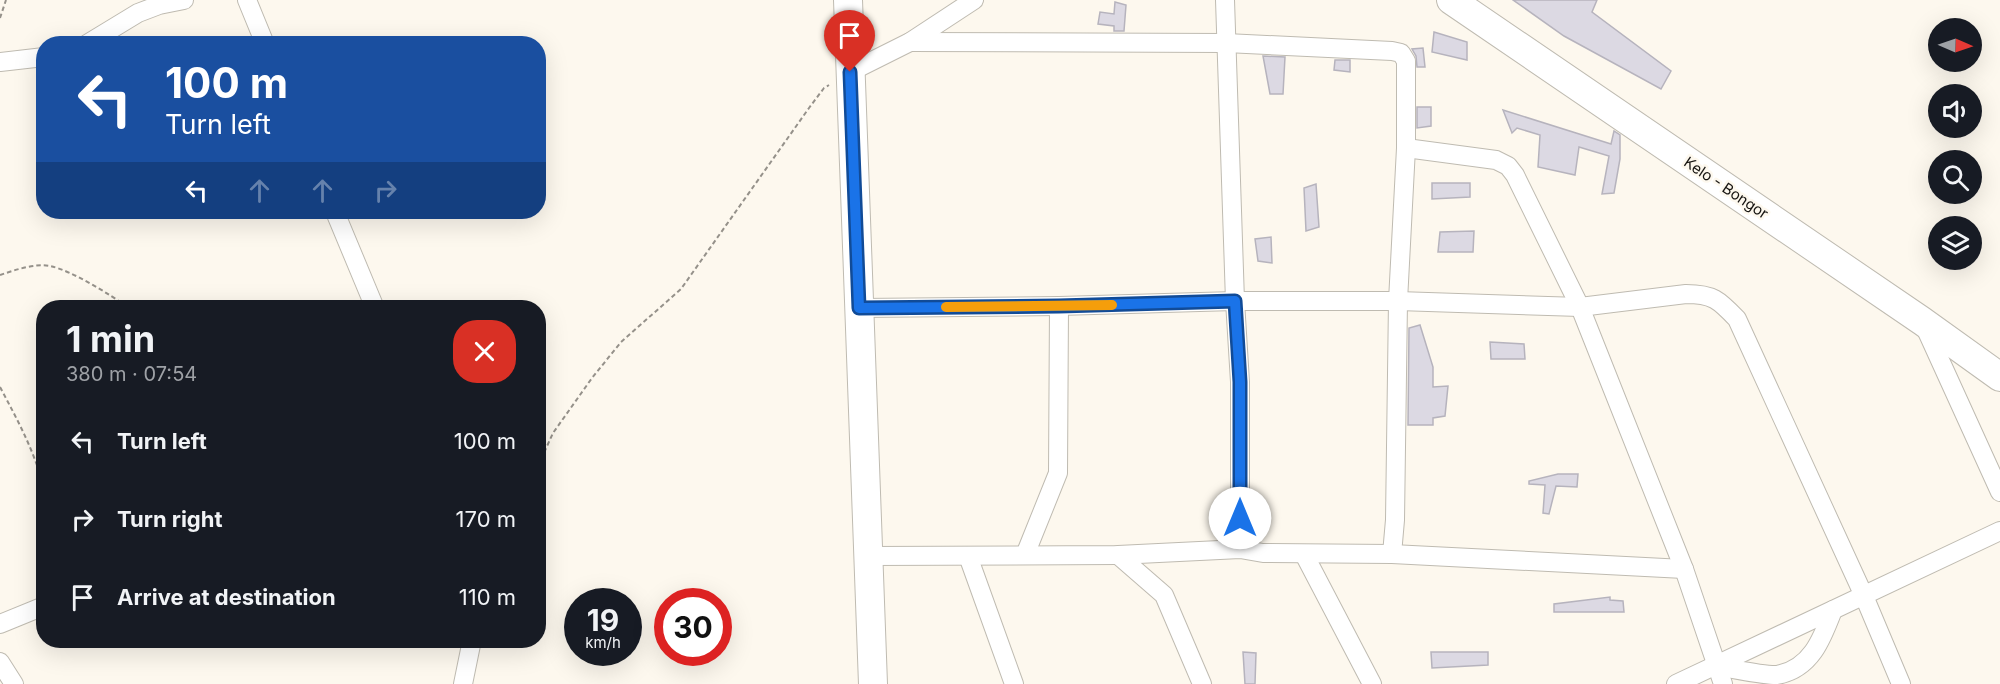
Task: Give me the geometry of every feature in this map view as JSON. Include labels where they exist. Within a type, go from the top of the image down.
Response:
[{"type":"highway","points":[[848,0],[873,684]]},
{"type":"highway","name":"Kelo - Bongor","points":[[1463,4],[2000,377]]},
{"type":"street","points":[[101,36],[138,14],[159,5],[184,0]]},
{"type":"street","points":[[247,0],[262,36]]},
{"type":"street","points":[[850,72],[910,42],[974,0]]},
{"type":"street","points":[[1225,0],[1235,301],[1240,382],[1240,549]]},
{"type":"street","points":[[910,42],[1226,43],[1401,53],[1406,61],[1406,148],[1398,301],[1395,520],[1392,554]]},
{"type":"street","points":[[0,62],[36,58]]},
{"type":"street","points":[[1406,148],[1496,160],[1508,166],[1515,175],[1580,307],[1684,569],[1723,684]]},
{"type":"street","points":[[338,219],[372,300]]},
{"type":"street","points":[[859,308],[1235,301],[1398,301],[1580,307],[1686,294],[1704,294],[1719,300],[1737,319],[1864,596],[1901,684]]},
{"type":"street","points":[[1025,555],[1058,473],[1059,306]]},
{"type":"street","points":[[1922,321],[2000,492]]},
{"type":"street","points":[[1676,684],[2000,531]]},
{"type":"street","points":[[869,556],[1118,555],[1240,549],[1263,553],[1392,554],[1684,569]]},
{"type":"street","points":[[1304,554],[1372,684]]},
{"type":"street","points":[[1118,555],[1164,595],[1202,684]]},
{"type":"street","points":[[968,556],[1014,684]]},
{"type":"street","points":[[0,624],[36,609]]},
{"type":"street","points":[[1715,666],[1775,675],[1798,667],[1821,642],[1833,610]]},
{"type":"street","points":[[463,684],[470,648]]},
{"type":"street","points":[[0,662],[14,684]]},
{"type":"path","points":[[0,18],[6,0]]},
{"type":"path","points":[[546,448],[553,433],[621,342],[681,289],[824,88],[850,72]]},
{"type":"path","points":[[0,275],[39,266],[51,267],[90,284],[116,300]]},
{"type":"path","points":[[0,387],[25,432],[36,459]]},
{"type":"building","points":[[1513,0],[1597,0],[1592,12],[1671,71],[1661,89],[1564,36]]},
{"type":"building","points":[[1115,2],[1126,5],[1124,31],[1114,31],[1114,26],[1098,24],[1100,12],[1114,14]]},
{"type":"building","points":[[1434,32],[1467,42],[1467,60],[1432,52]]},
{"type":"building","points":[[1423,48],[1425,67],[1417,67],[1416,56],[1412,49]]},
{"type":"building","points":[[1263,56],[1285,57],[1283,94],[1270,94]]},
{"type":"building","points":[[1335,60],[1350,60],[1350,72],[1334,70]]},
{"type":"building","points":[[1417,107],[1431,107],[1431,126],[1417,128]]},
{"type":"building","points":[[1503,110],[1611,144],[1614,131],[1620,135],[1620,159],[1614,193],[1602,194],[1609,156],[1579,147],[1575,175],[1538,167],[1540,135],[1517,128],[1512,133]]},
{"type":"building","points":[[1432,183],[1470,183],[1470,197],[1432,199]]},
{"type":"building","points":[[1316,184],[1319,227],[1306,231],[1304,188]]},
{"type":"building","points":[[1474,231],[1473,252],[1438,252],[1440,232]]},
{"type":"building","points":[[1271,237],[1272,263],[1258,261],[1255,239]]},
{"type":"building","points":[[1420,325],[1433,367],[1433,387],[1448,386],[1445,416],[1433,418],[1433,425],[1408,425],[1409,328]]},
{"type":"building","points":[[1490,342],[1524,344],[1525,359],[1491,359]]},
{"type":"building","points":[[1558,474],[1578,474],[1577,487],[1556,486],[1549,514],[1543,513],[1545,485],[1529,484],[1529,481]]},
{"type":"building","points":[[1610,597],[1610,600],[1623,601],[1624,612],[1554,612],[1554,604]]},
{"type":"building","points":[[1243,652],[1256,653],[1255,684],[1245,684]]},
{"type":"building","points":[[1431,652],[1488,652],[1488,665],[1432,668]]},
{"type":"slow traffic","points":[[946,307],[1112,305]]},
{"type":"route","points":[[850,72],[859,308],[1235,301],[1241,423],[1240,518]]}]
